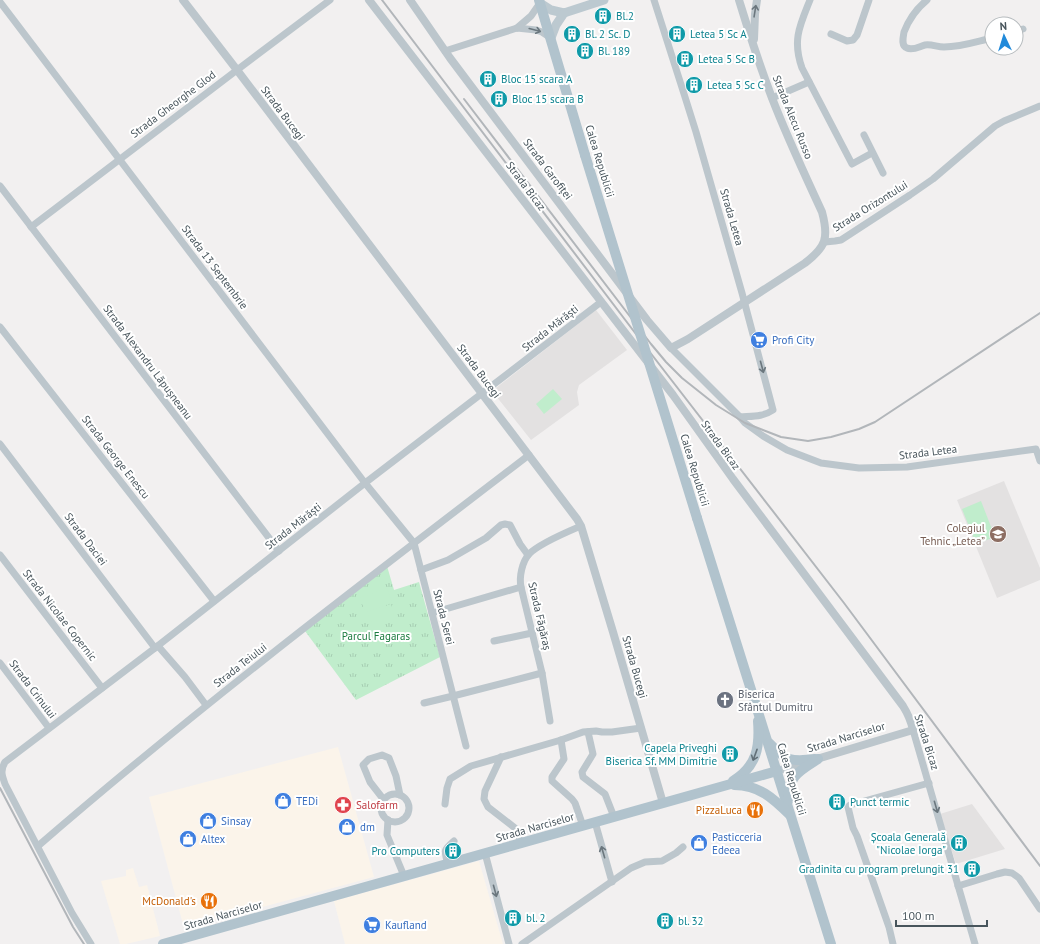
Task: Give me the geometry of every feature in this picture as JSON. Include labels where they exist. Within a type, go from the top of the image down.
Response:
[{"type":"main road","points":[[540,1],[551,10],[564,13],[604,0]]},
{"type":"main road","name":"Calea Republicii","points":[[540,1],[697,518],[831,944]]},
{"type":"main road","points":[[551,38],[556,25],[564,13]]},
{"type":"main road","points":[[728,785],[738,779],[747,770],[757,751],[758,724],[756,703]]},
{"type":"main road","points":[[768,742],[786,759],[818,759]]},
{"type":"main road","points":[[790,811],[788,794],[792,780],[796,774],[818,759]]},
{"type":"main road","name":"Strada Narciselor","points":[[163,944],[777,771]]},
{"type":"main road","points":[[728,785],[746,786],[767,794],[790,811]]},
{"type":"street","name":"Strada Bucegi","points":[[182,0],[237,70],[577,519],[581,526],[663,803]]},
{"type":"street","name":"Strada Gheorghe Glod","points":[[31,227],[330,0]]},
{"type":"street","name":"Strada Bicaz","points":[[369,0],[673,395],[733,479],[903,706],[909,716],[914,730],[974,944]]},
{"type":"street","name":"Strada Garofiței","points":[[410,0],[445,51],[647,320],[671,348]]},
{"type":"street","name":"Strada Letea","points":[[654,0],[689,108],[773,410],[767,414],[740,417]]},
{"type":"street","name":"Strada Alecu Russo","points":[[739,0],[772,98],[822,212],[825,224],[825,242]]},
{"type":"street","points":[[755,50],[754,14],[757,0]]},
{"type":"street","points":[[810,0],[797,40],[799,59],[809,82],[852,164],[872,153]]},
{"type":"street","points":[[831,34],[846,41],[853,40],[857,35],[869,0]]},
{"type":"street","points":[[927,0],[914,13],[908,22],[903,37],[904,45],[907,48],[912,49],[924,45],[941,47],[960,46],[984,40]]},
{"type":"street","points":[[445,51],[517,28],[531,16],[540,1]]},
{"type":"street","name":"Strada 13 Septembrie","points":[[0,2],[365,483],[414,543]]},
{"type":"street","points":[[517,28],[536,30],[551,38]]},
{"type":"street","points":[[772,98],[809,82]]},
{"type":"street","name":"Strada Orizontului","points":[[671,348],[688,339],[805,263],[819,251],[825,242],[835,242],[841,240],[933,180],[995,126],[1004,120],[1040,106]]},
{"type":"street","points":[[864,135],[883,173]]},
{"type":"street","name":"Strada Alexandru Lăpușneanu","points":[[0,186],[279,551]]},
{"type":"street","name":"Strada Mărăști","points":[[38,846],[5,784],[2,768],[5,762],[156,647],[365,483],[601,302]]},
{"type":"street","name":"Strada George Enescu","points":[[0,326],[214,601]]},
{"type":"street","name":"Strada Letea","points":[[671,348],[745,423],[762,436],[787,450],[821,463],[859,468],[907,467],[1038,448],[1040,461]]},
{"type":"street","name":"Strada Daciei","points":[[0,444],[156,647],[185,677],[206,705]]},
{"type":"street","name":"Strada Teiului","points":[[38,846],[206,705],[529,455]]},
{"type":"street","points":[[421,570],[448,560],[486,538],[501,525],[505,524],[510,526],[528,555],[536,548],[554,538],[581,526]]},
{"type":"street","name":"Strada Serei","points":[[414,543],[453,696]]},
{"type":"street","name":"Strada Făgăraș","points":[[528,555],[523,565],[521,587],[542,673],[550,721]]},
{"type":"street","name":"Strada Nicolae Copernic","points":[[0,556],[102,688]]},
{"type":"street","points":[[432,613],[521,587]]},
{"type":"street","points":[[494,641],[532,633]]},
{"type":"street","name":"Strada Crinului","points":[[0,663],[49,728]]},
{"type":"street","points":[[424,703],[542,673]]},
{"type":"street","points":[[453,696],[466,746]]},
{"type":"street","points":[[445,804],[450,779],[471,766],[561,740],[583,732],[612,732],[641,728]]},
{"type":"street","name":"Strada Narciselor","points":[[777,771],[914,730]]},
{"type":"street","points":[[588,732],[593,754],[582,772],[583,777],[605,794],[614,817]]},
{"type":"street","points":[[561,740],[564,759],[552,777],[552,781],[572,799],[583,826]]},
{"type":"street","points":[[384,800],[370,782],[363,766],[369,759],[382,754],[389,758],[396,776],[400,795]]},
{"type":"street","points":[[501,757],[484,799],[488,807],[515,828],[521,843]]},
{"type":"street","points":[[893,944],[889,927],[853,828],[848,807],[850,805],[929,783]]},
{"type":"street","points":[[391,795],[400,795],[407,801],[409,806],[408,814],[401,821],[392,822],[382,814],[382,804],[387,797],[391,795]]},
{"type":"street","points":[[388,820],[387,835],[404,876]]},
{"type":"street","points":[[595,822],[612,882]]},
{"type":"street","points":[[448,864],[445,852],[454,841]]},
{"type":"street","points":[[38,846],[72,913],[91,944]]},
{"type":"street","points":[[522,944],[631,868],[645,862],[662,861],[683,847]]},
{"type":"street","points":[[485,853],[509,944]]},
{"type":"street","points":[[958,886],[1005,872],[1019,878],[1040,909]]},
{"type":"shaded area","points":[[596,310],[627,350],[579,385],[577,392],[579,405],[531,440],[492,391]]},
{"type":"shaded area","name":"Colegiul Tehnic „Letea”","points":[[1004,481],[1040,568],[1040,580],[997,598],[957,500]]},
{"type":"shaded area","points":[[338,747],[374,877],[184,928],[149,797]]},
{"type":"shaded area","points":[[972,804],[1005,849],[956,864],[940,814]]},
{"type":"shaded area","points":[[479,861],[503,944],[345,944],[334,901]]},
{"type":"shaded area","points":[[133,868],[139,887],[147,885],[160,936],[120,944],[101,881],[126,876],[126,870]]},
{"type":"green space","points":[[553,389],[562,399],[544,414],[536,404]]},
{"type":"green space","points":[[981,501],[995,537],[976,544],[962,509]]},
{"type":"green space","name":"Parcul Fagaras","points":[[387,566],[394,590],[419,582],[440,657],[356,700],[305,631]]},
{"type":"green space","points":[[387,588],[392,603],[365,612],[360,598]]},
{"type":"green space","points":[[391,604],[394,614],[371,622],[367,612]]},
{"type":"railway","points":[[382,0],[642,342],[844,603],[1040,866]]},
{"type":"railway","points":[[464,99],[666,362],[682,378],[716,405],[745,423],[781,437],[808,441],[831,437],[859,429],[875,422],[1040,313]]},
{"type":"railway","points":[[0,788],[73,927],[84,944]]},
{"type":"place","name":"Bl.2","points":[[603,16]]},
{"type":"place","name":"Bl. 2 Sc. D","points":[[572,34]]},
{"type":"place","name":"Letea 5 Sc A","points":[[677,34]]},
{"type":"place","name":"Bl. 189","points":[[585,51]]},
{"type":"place","name":"Letea 5 Sc B","points":[[685,59]]},
{"type":"place","name":"Bloc 15 scara A","points":[[488,79]]},
{"type":"place","name":"Letea 5 Sc C","points":[[694,85]]},
{"type":"place","name":"Bloc 15 scara B","points":[[499,99]]},
{"type":"place","name":"Profi City","points":[[759,340]]},
{"type":"place","name":"Colegiul Tehnic „Letea”","points":[[998,534]]},
{"type":"place","name":"Biserica Sfântul Dumitru","points":[[725,700]]},
{"type":"place","name":"Capela Priveghi Biserica Sf. MM Dimitrie","points":[[730,754]]},
{"type":"place","name":"TEDi","points":[[283,801]]},
{"type":"place","name":"Punct termic","points":[[837,802]]},
{"type":"place","name":"Salofarm","points":[[343,805]]},
{"type":"place","name":"PizzaLuca","points":[[755,810]]},
{"type":"place","name":"Sinsay","points":[[208,821]]},
{"type":"place","name":"dm","points":[[347,827]]},
{"type":"place","name":"Altex","points":[[188,839]]},
{"type":"place","name":"Pasticceria Edeea","points":[[699,843]]},
{"type":"place","name":"Școala Generală \"Nicolae Iorga\"","points":[[959,843]]},
{"type":"place","name":"Pro Computers","points":[[453,851]]},
{"type":"place","name":"Gradinita cu program prelungit 31","points":[[972,869]]},
{"type":"place","name":"McDonald's","points":[[209,901]]},
{"type":"place","name":"bl. 2","points":[[513,918]]},
{"type":"place","name":"bl. 32","points":[[665,921]]},
{"type":"place","name":"Kaufland","points":[[372,925]]}]
